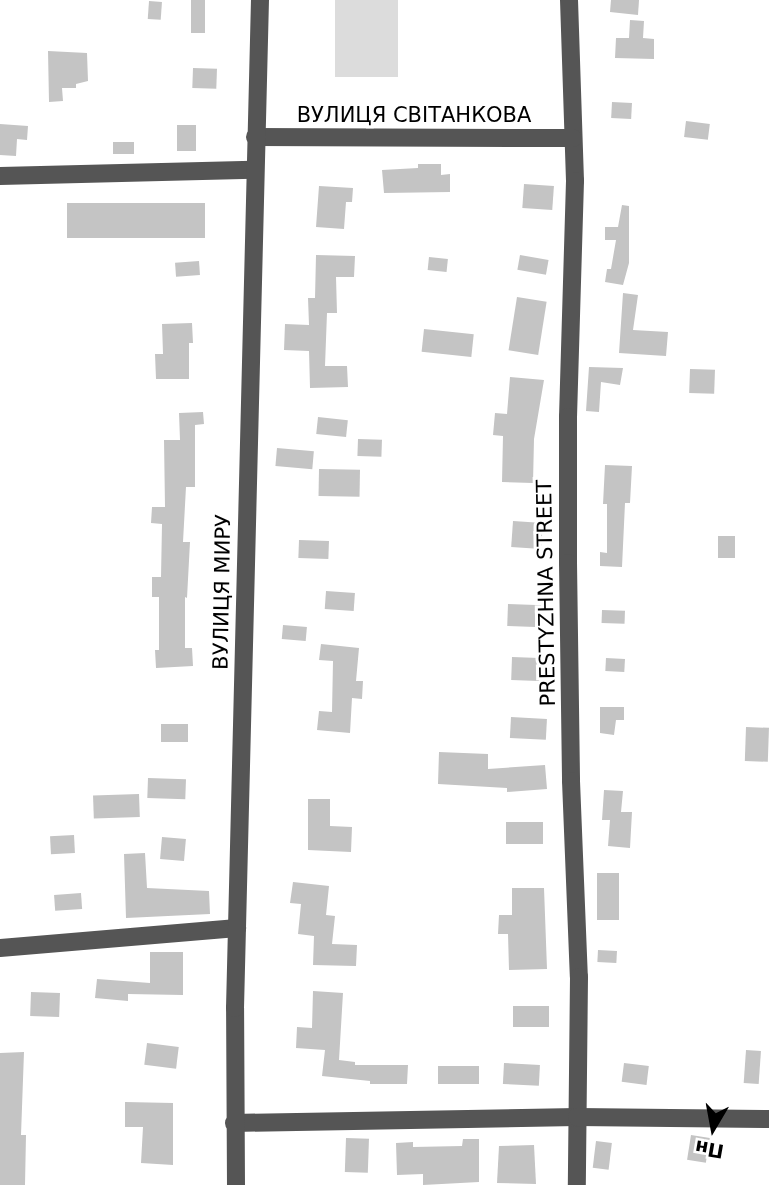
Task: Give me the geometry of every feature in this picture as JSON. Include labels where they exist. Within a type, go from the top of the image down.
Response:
[{"type":"street","name":"ВУЛИЦЯ МИРУ","points":[[236,1185],[234,1122],[237,928],[253,170],[260,0]]},
{"type":"street","name":"PRESTYZHNA STREET","points":[[569,0],[573,138],[568,564],[571,781],[579,977],[577,1185]]},
{"type":"street","name":"ВУЛИЦЯ СВІТАНКОВА","points":[[255,137],[573,138]]},
{"type":"street","points":[[0,176],[253,170]]},
{"type":"street","points":[[0,948],[237,928]]},
{"type":"street","points":[[234,1122],[577,1117],[769,1119]]},
{"type":"shaded area","points":[[335,0],[398,0],[398,77],[335,77]]},
{"type":"building","points":[[191,0],[205,0],[205,33],[191,33]]},
{"type":"building","points":[[611,0],[639,0],[638,15],[610,12]]},
{"type":"building","points":[[149,1],[162,2],[161,20],[148,19]]},
{"type":"building","points":[[630,20],[644,21],[643,38],[654,39],[654,59],[615,58],[616,38],[629,38]]},
{"type":"building","points":[[48,51],[87,53],[88,81],[76,84],[76,88],[62,88],[63,101],[49,102]]},
{"type":"building","points":[[193,68],[217,69],[216,89],[192,88]]},
{"type":"building","points":[[612,102],[632,103],[631,119],[611,118]]},
{"type":"building","points":[[686,121],[710,124],[708,140],[684,137]]},
{"type":"building","points":[[0,124],[28,126],[27,140],[17,139],[16,156],[0,155]]},
{"type":"building","points":[[177,125],[196,125],[196,151],[177,151]]},
{"type":"building","points":[[113,142],[134,142],[134,154],[113,154]]},
{"type":"building","points":[[418,164],[441,164],[441,175],[450,174],[450,192],[384,193],[382,170],[418,168]]},
{"type":"building","points":[[524,184],[554,186],[552,210],[522,208]]},
{"type":"building","points":[[319,186],[353,188],[352,202],[346,202],[344,229],[316,227]]},
{"type":"building","points":[[67,203],[205,203],[205,238],[67,238]]},
{"type":"building","points":[[622,205],[629,206],[629,263],[623,285],[605,282],[607,269],[611,269],[616,240],[605,240],[605,227],[618,227]]},
{"type":"building","points":[[316,255],[355,256],[354,277],[336,277],[337,313],[327,313],[325,366],[347,366],[348,387],[310,388],[309,351],[284,350],[285,324],[309,325],[308,298],[315,298]]},
{"type":"building","points":[[520,255],[549,260],[546,275],[517,270]]},
{"type":"building","points":[[429,257],[448,259],[447,272],[428,270]]},
{"type":"building","points":[[199,261],[200,275],[176,277],[175,263]]},
{"type":"building","points":[[623,293],[638,295],[633,330],[668,332],[666,356],[619,353]]},
{"type":"building","points":[[517,297],[547,302],[538,355],[509,350]]},
{"type":"building","points":[[192,323],[189,379],[156,379],[155,354],[163,354],[162,324]]},
{"type":"building","points":[[424,329],[474,334],[471,357],[422,352]]},
{"type":"building","points":[[589,367],[623,368],[620,385],[601,382],[599,412],[586,411]]},
{"type":"building","points":[[690,369],[715,370],[714,394],[689,393]]},
{"type":"building","points":[[510,377],[544,380],[534,439],[533,483],[502,482],[503,436],[493,435],[495,413],[507,414]]},
{"type":"building","points":[[203,412],[204,424],[195,425],[195,487],[186,487],[183,542],[190,542],[187,598],[185,597],[185,648],[192,648],[193,666],[156,668],[155,650],[159,650],[159,597],[152,597],[152,577],[161,577],[162,524],[151,523],[152,507],[165,507],[164,440],[180,440],[179,413]]},
{"type":"building","points":[[318,417],[348,420],[346,437],[316,434]]},
{"type":"building","points":[[358,439],[382,440],[381,457],[357,456]]},
{"type":"building","points":[[277,448],[314,451],[312,469],[275,466]]},
{"type":"building","points":[[605,465],[632,466],[630,503],[625,503],[622,567],[600,566],[600,552],[607,553],[607,504],[603,504]]},
{"type":"building","points":[[319,469],[360,470],[360,497],[319,496]]},
{"type":"building","points":[[513,521],[543,523],[541,549],[511,547]]},
{"type":"building","points":[[718,536],[735,536],[735,558],[718,558]]},
{"type":"building","points":[[299,540],[329,541],[328,559],[298,558]]},
{"type":"building","points":[[326,591],[355,593],[354,611],[325,609]]},
{"type":"building","points":[[508,604],[543,605],[542,627],[507,626]]},
{"type":"building","points":[[602,610],[625,611],[625,624],[602,623]]},
{"type":"building","points":[[283,625],[307,627],[306,641],[282,639]]},
{"type":"building","points":[[321,644],[359,648],[356,681],[363,681],[362,699],[352,698],[350,733],[317,730],[319,711],[332,712],[333,661],[319,660]]},
{"type":"building","points":[[512,657],[546,658],[545,681],[511,680]]},
{"type":"building","points":[[606,658],[625,659],[624,672],[605,671]]},
{"type":"building","points":[[600,707],[624,707],[624,720],[616,720],[614,735],[600,733]]},
{"type":"building","points":[[511,717],[547,719],[546,740],[510,738]]},
{"type":"building","points":[[161,724],[188,724],[188,742],[161,742]]},
{"type":"building","points":[[746,727],[769,728],[768,762],[745,761]]},
{"type":"building","points":[[439,752],[488,754],[488,769],[545,765],[547,789],[507,792],[507,788],[438,784]]},
{"type":"building","points":[[148,778],[186,779],[185,799],[147,798]]},
{"type":"building","points":[[604,790],[623,791],[621,812],[632,812],[630,848],[608,846],[610,820],[602,820]]},
{"type":"building","points":[[139,794],[140,817],[94,819],[93,796]]},
{"type":"building","points":[[308,799],[330,799],[330,826],[352,827],[351,852],[308,850]]},
{"type":"building","points":[[506,822],[543,822],[543,844],[506,844]]},
{"type":"building","points":[[74,835],[75,853],[51,854],[50,836]]},
{"type":"building","points":[[162,837],[186,839],[184,861],[160,859]]},
{"type":"building","points":[[145,853],[147,888],[209,891],[210,914],[126,918],[124,854]]},
{"type":"building","points":[[597,873],[619,873],[619,920],[597,920]]},
{"type":"building","points":[[293,882],[329,886],[326,915],[335,916],[332,944],[357,945],[356,966],[313,965],[314,936],[298,934],[301,904],[290,903]]},
{"type":"building","points":[[512,888],[544,888],[547,969],[509,970],[508,934],[498,934],[499,915],[512,915]]},
{"type":"building","points":[[81,893],[82,909],[55,911],[54,895]]},
{"type":"building","points":[[598,950],[617,951],[616,963],[597,962]]},
{"type":"building","points":[[150,952],[183,952],[183,995],[128,994],[128,1001],[95,998],[97,979],[150,983]]},
{"type":"building","points":[[313,991],[343,993],[339,1060],[355,1062],[355,1065],[408,1065],[407,1084],[370,1084],[370,1081],[322,1076],[325,1050],[296,1048],[297,1027],[312,1028]]},
{"type":"building","points":[[31,992],[60,993],[59,1017],[30,1016]]},
{"type":"building","points":[[513,1006],[549,1006],[549,1027],[513,1027]]},
{"type":"building","points":[[147,1043],[179,1047],[176,1069],[144,1065]]},
{"type":"building","points":[[746,1050],[761,1051],[759,1084],[744,1083]]},
{"type":"building","points":[[24,1052],[21,1135],[26,1135],[25,1185],[0,1185],[0,1053]]},
{"type":"building","points":[[504,1063],[540,1065],[539,1086],[503,1084]]},
{"type":"building","points":[[624,1063],[649,1066],[646,1085],[622,1082]]},
{"type":"building","points":[[438,1066],[479,1066],[479,1084],[438,1084]]},
{"type":"building","points":[[125,1102],[173,1103],[173,1165],[141,1163],[143,1127],[125,1127]]},
{"type":"building","points":[[691,1135],[710,1138],[706,1163],[687,1160]]},
{"type":"building","points":[[346,1138],[369,1139],[368,1173],[345,1172]]},
{"type":"building","points":[[463,1139],[479,1139],[479,1182],[423,1185],[423,1174],[397,1175],[396,1143],[413,1142],[413,1147],[462,1146]]},
{"type":"building","points":[[596,1141],[612,1143],[609,1170],[593,1168]]},
{"type":"building","points":[[534,1145],[536,1184],[497,1183],[499,1146]]}]
